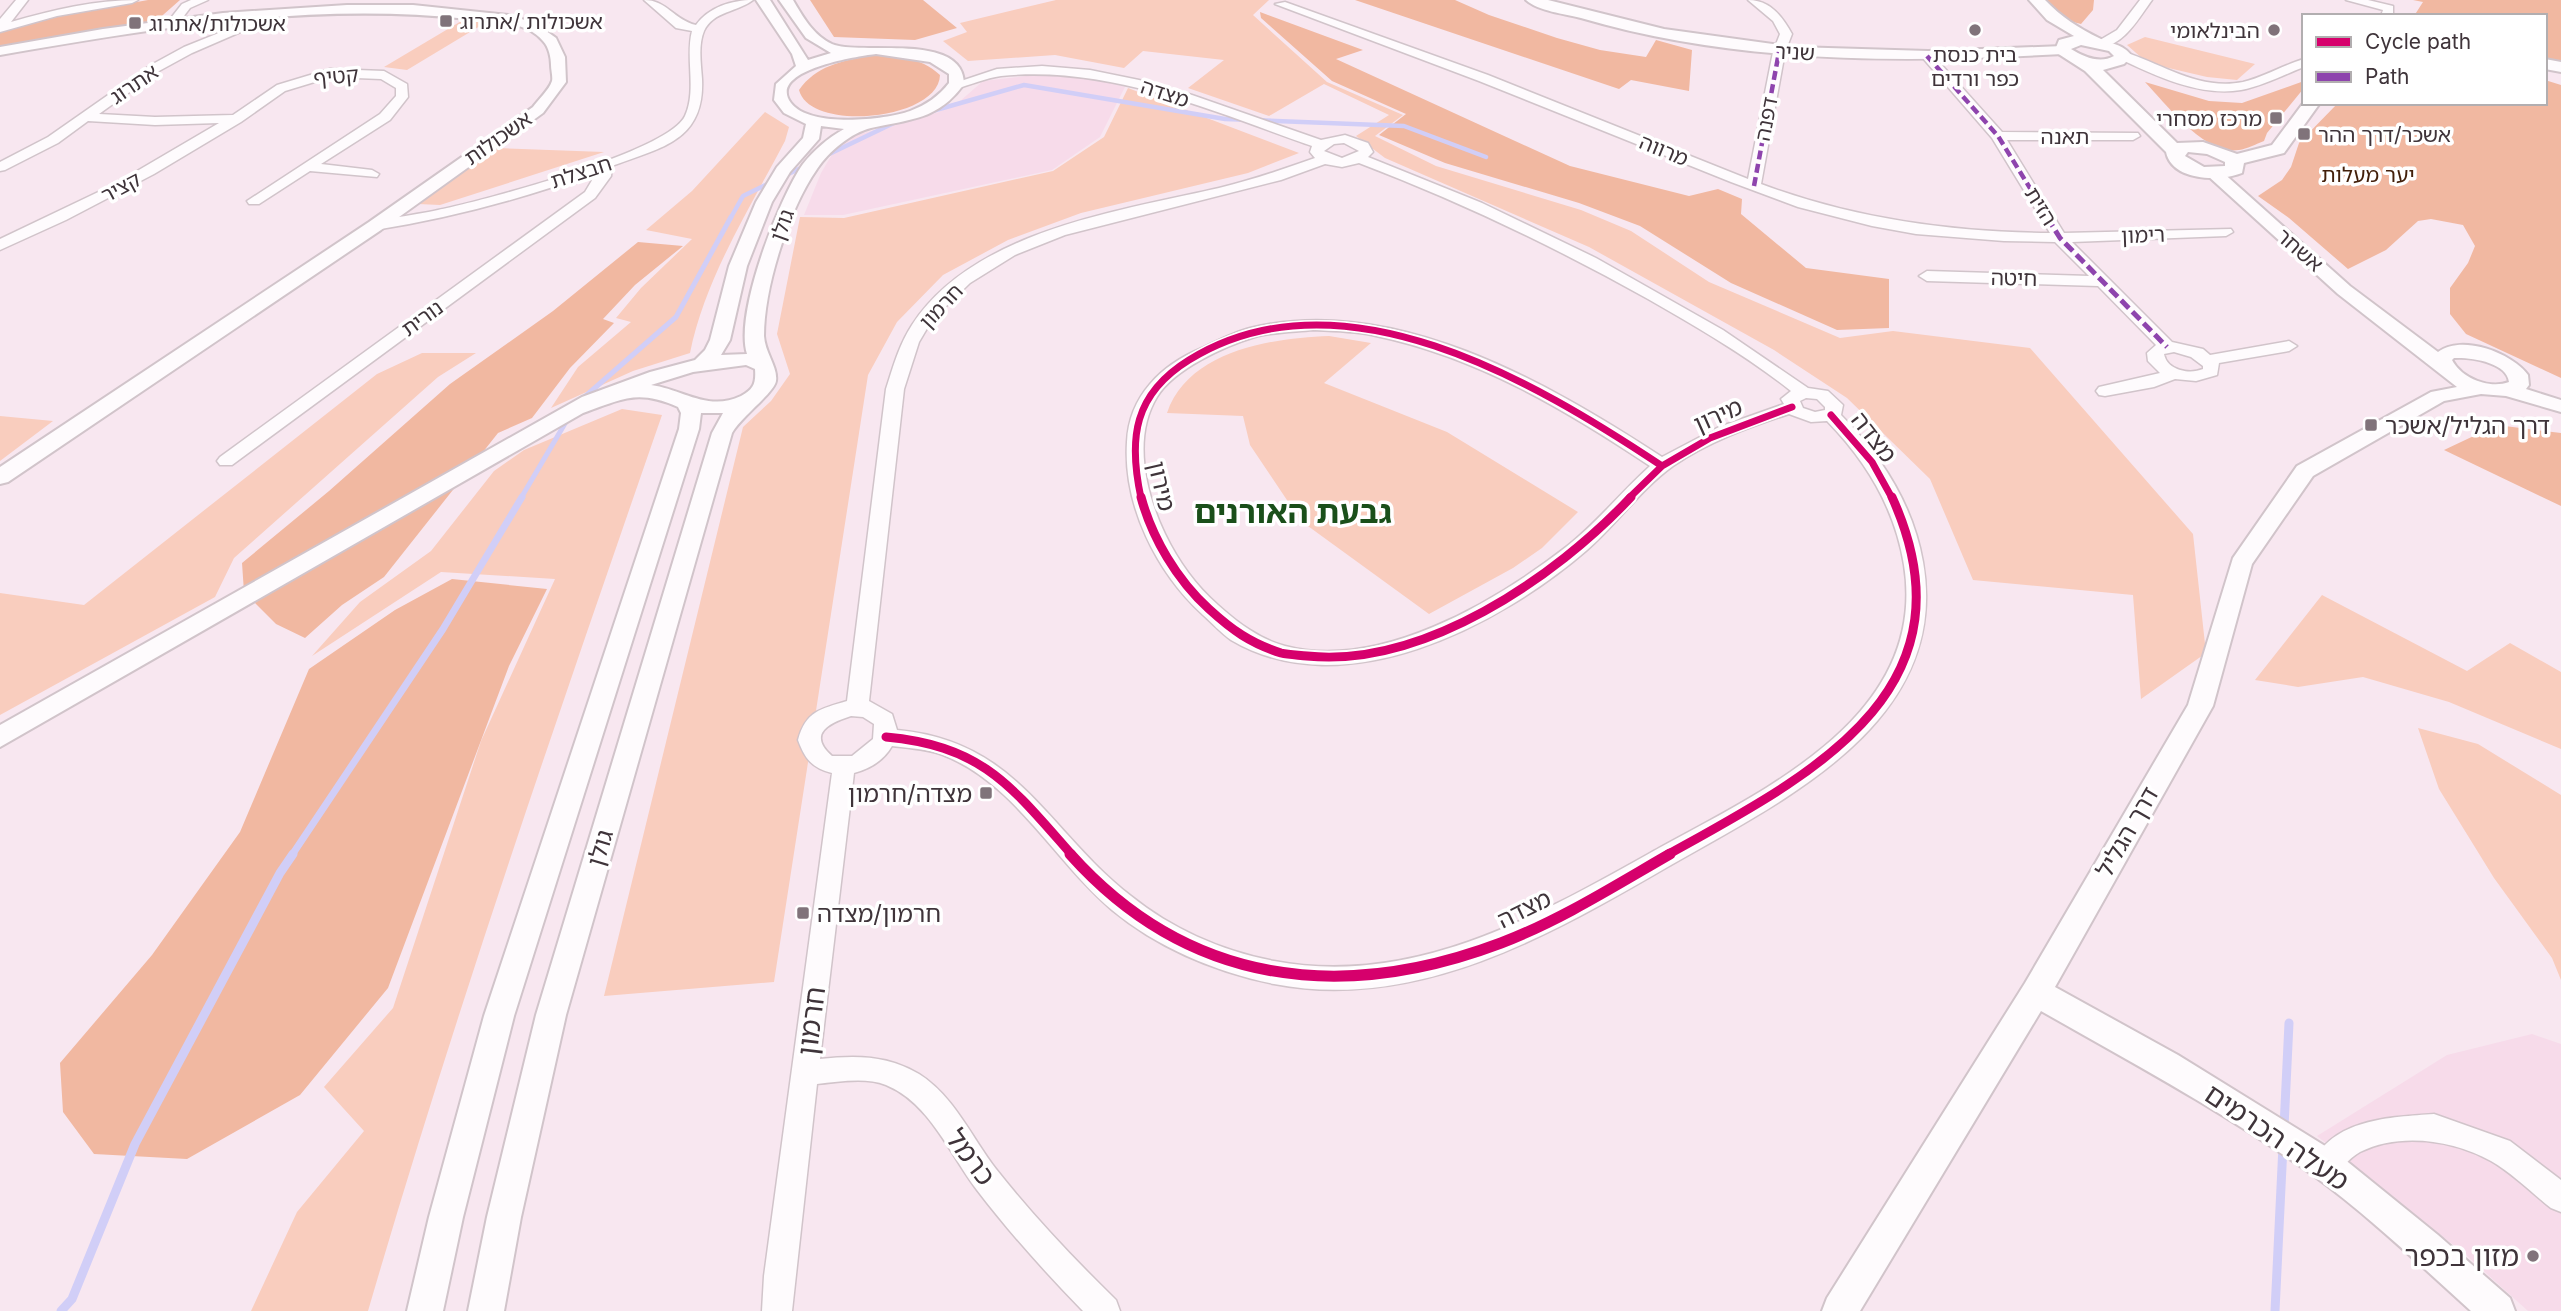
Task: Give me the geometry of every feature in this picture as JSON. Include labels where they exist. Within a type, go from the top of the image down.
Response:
[{"type":"main road","points":[[2022,0],[2064,47],[2091,67],[2175,151],[2175,158],[2186,166],[2214,173],[2231,172],[2235,169],[2234,160]]},
{"type":"main road","points":[[2037,0],[2053,17],[2098,42],[2114,47],[2117,60]]},
{"type":"main road","points":[[2064,47],[2075,40],[2098,42]]},
{"type":"main road","points":[[2081,60],[2117,60]]},
{"type":"main road","points":[[2117,60],[2109,69],[2138,98],[2197,147]]},
{"type":"main road","points":[[2175,151],[2183,147],[2197,147],[2222,153],[2234,160],[2278,149],[2311,105]]},
{"type":"street","points":[[0,27],[22,0]]},
{"type":"street","points":[[0,27],[96,0]]},
{"type":"street","points":[[56,13],[131,0]]},
{"type":"street","points":[[173,23],[186,6],[202,0]]},
{"type":"street","points":[[650,0],[680,25],[699,29],[710,18],[747,0]]},
{"type":"street","points":[[763,0],[799,54],[804,68]]},
{"type":"street","points":[[786,0],[819,44],[829,49],[850,52],[913,51],[933,57],[950,66],[956,75],[955,85],[946,98],[928,109],[904,118],[876,123],[834,124],[810,120],[786,107],[780,95],[789,78],[804,68],[850,52]]},
{"type":"street","name":"שניר","points":[[1533,0],[1583,16],[1675,38],[1779,52],[1927,56],[2064,47]]},
{"type":"street","name":"דפנה","points":[[1754,0],[1778,19],[1786,34],[1779,52],[1754,186]]},
{"type":"street","points":[[2098,42],[2121,33],[2146,0]]},
{"type":"street","points":[[2352,0],[2389,8],[2388,14]]},
{"type":"street","name":"מרווה","points":[[1281,4],[1517,91],[1754,186],[1815,207],[1872,222],[1962,234],[2014,239],[2060,238]]},
{"type":"street","name":"אשכולות","points":[[0,51],[173,23],[276,13],[413,9],[508,19],[530,26],[549,38],[558,57],[559,82],[538,110],[374,226],[0,477]]},
{"type":"street","points":[[710,18],[742,9],[771,14]]},
{"type":"street","name":"אתרוג","points":[[0,167],[53,140],[155,68],[188,50],[276,13]]},
{"type":"street","name":"חבצלת","points":[[374,226],[423,219],[464,208],[605,165],[654,146],[683,128],[698,94],[695,46],[699,29]]},
{"type":"street","name":"הזית","points":[[1927,56],[1998,136],[2060,238],[2167,347]]},
{"type":"street","points":[[2117,60],[2198,84],[2239,87],[2302,64]]},
{"type":"street","name":"מצדה","points":[[950,66],[1005,73]]},
{"type":"street","name":"מצדה","points":[[955,85],[975,78],[1005,73],[1054,71],[1121,79],[1322,152]]},
{"type":"street","name":"קטיף","points":[[236,119],[281,88],[330,74],[384,75],[403,87],[402,97],[385,117],[254,201]]},
{"type":"street","points":[[85,117],[155,121],[236,119]]},
{"type":"street","name":"קציר","points":[[0,245],[59,219],[167,162],[236,119]]},
{"type":"street","name":"גולן","points":[[425,1311],[470,1123],[503,1004],[689,429],[691,413],[678,393],[678,385],[719,343],[735,277],[760,210],[783,170],[813,135],[814,124],[810,120]]},
{"type":"street","name":"גולן","points":[[486,1311],[528,1110],[575,932],[722,433],[732,417],[763,387],[766,380],[766,372],[754,350],[759,304],[775,242],[795,192],[809,169],[834,140],[855,129],[876,123]]},
{"type":"street","name":"תאנה","points":[[1998,136],[2133,136]]},
{"type":"street","points":[[1360,159],[1366,152],[1358,143],[1338,139],[1322,152],[1343,162],[1360,159],[1478,206],[1598,265],[1738,345],[1803,392]]},
{"type":"street","name":"חרמון","points":[[857,708],[893,401],[901,365],[925,318],[945,296],[971,275],[1006,255],[1049,236],[1103,219],[1260,183],[1322,152]]},
{"type":"street","name":"נורית","points":[[226,461],[590,195],[604,176],[605,165]]},
{"type":"street","points":[[307,167],[372,174]]},
{"type":"street","name":"אשחר","points":[[2214,173],[2344,290],[2390,322],[2446,369],[2483,388]]},
{"type":"street","name":"רימון","points":[[2060,238],[2226,232]]},
{"type":"street","name":"חיטה","points":[[1927,276],[2101,281]]},
{"type":"street","name":"אשחר","points":[[2390,322],[2496,359],[2561,391]]},
{"type":"street","name":"מירון","points":[[1662,466],[1583,416],[1485,367],[1405,339],[1358,327],[1327,324],[1296,324],[1240,336],[1205,351],[1172,370],[1146,398],[1138,421],[1135,450],[1138,486],[1149,521],[1168,557],[1207,609],[1240,635],[1261,645],[1310,657],[1337,659],[1386,651],[1428,637],[1518,591],[1570,554],[1662,466],[1714,437],[1792,407]]},
{"type":"street","points":[[2208,360],[2289,346]]},
{"type":"street","points":[[2167,347],[2189,350],[2208,360],[2212,368],[2204,376],[2175,373],[2158,363],[2155,358],[2159,349],[2167,347]]},
{"type":"street","points":[[2438,396],[2446,369],[2442,359],[2449,353],[2475,353]]},
{"type":"street","points":[[0,737],[578,408],[624,386],[699,366],[736,358],[761,365]]},
{"type":"street","points":[[2507,390],[2519,385],[2518,375],[2513,369]]},
{"type":"street","points":[[2105,391],[2154,382],[2175,373]]},
{"type":"street","points":[[2483,388],[2507,390],[2561,406]]},
{"type":"street","name":"דרך הגליל","points":[[1840,1311],[2036,992],[2200,706],[2241,563],[2305,471],[2438,396],[2483,388]]},
{"type":"street","points":[[578,408],[610,396],[641,391],[661,392],[715,408],[750,398]]},
{"type":"street","points":[[1803,392],[1793,396],[1790,403],[1792,407],[1807,416],[1821,418],[1831,415]]},
{"type":"street","name":"מצדה","points":[[886,737],[928,741],[960,752],[984,765],[1011,788],[1091,876],[1126,908],[1165,934],[1207,956],[1252,970],[1312,978],[1349,979],[1400,973],[1452,961],[1504,942],[1758,803],[1822,759],[1860,726],[1889,691],[1909,655],[1918,617],[1917,576],[1907,539],[1885,483],[1857,441],[1831,415],[1835,408],[1832,401],[1822,395],[1803,392]]},
{"type":"street","points":[[857,708],[868,709],[881,716],[887,728],[886,737],[873,754],[863,761],[844,765],[832,765],[817,760],[811,753],[809,739],[812,730],[823,719],[839,710],[857,708]]},
{"type":"street","name":"חרמון","points":[[777,1311],[779,1276],[844,765]]},
{"type":"street","name":"מעלה הכרמים","points":[[2036,992],[2167,1065],[2326,1165],[2426,1247],[2497,1311]]},
{"type":"street","name":"כרמל","points":[[805,1073],[870,1069],[894,1075],[915,1087],[933,1106],[1012,1210],[1105,1311]]},
{"type":"street","points":[[2326,1165],[2347,1144],[2381,1130],[2434,1128],[2500,1151],[2561,1198]]},
{"type":"street","name":"חרמון","points":[[768,1311],[779,1276]]},
{"type":"shaded area","points":[[1056,0],[1269,0],[1253,15],[1327,82],[1403,115],[1375,136],[1436,166],[1581,210],[1631,231],[1709,282],[1840,338],[1893,331],[2030,348],[2193,534],[2206,653],[2141,699],[2133,595],[1973,580],[1930,479],[1847,398],[1774,350],[1589,247],[1385,158],[1356,136],[1389,115],[1324,84],[1269,116],[1188,88],[1224,60],[1143,51],[1124,68],[1055,55],[968,61],[943,41],[967,32],[960,23]]},
{"type":"shaded area","points":[[463,20],[485,23],[407,70],[384,67]]},
{"type":"shaded area","points":[[2145,37],[2255,64],[2237,80],[2207,77],[2160,66],[2143,59],[2127,45]]},
{"type":"shaded area","points":[[1035,75],[1087,77],[1125,87],[1100,137],[1052,170],[843,215],[804,215],[821,173],[837,146],[849,137],[939,112],[959,102],[983,81]]},
{"type":"shaded area","points":[[1128,88],[1299,153],[1248,173],[1081,213],[1008,240],[943,275],[897,322],[868,375],[774,982],[604,996],[743,427],[771,401],[790,374],[777,334],[800,217],[844,218],[1053,171],[1104,137]]},
{"type":"shaded area","points":[[765,112],[789,127],[785,141],[717,271],[697,325],[690,353],[633,371],[551,408],[578,367],[631,322],[616,318],[641,288],[692,239],[646,230],[692,191]]},
{"type":"shaded area","points":[[497,148],[604,152],[440,205],[418,204]]},
{"type":"shaded area","points":[[1329,336],[1371,343],[1324,383],[1447,432],[1578,512],[1542,548],[1513,568],[1429,614],[1301,521],[1250,445],[1243,416],[1167,413],[1178,392],[1193,375],[1212,362],[1258,345]]},
{"type":"shaded area","points":[[422,353],[476,353],[438,377],[234,558],[215,597],[0,715],[0,593],[84,605],[377,374]]},
{"type":"shaded area","points":[[622,409],[662,415],[473,973],[368,1311],[251,1311],[297,1212],[364,1131],[324,1087],[393,1008],[481,741],[555,579],[441,572],[312,656],[360,602],[431,551],[494,471],[524,450]]},
{"type":"shaded area","points":[[0,416],[53,421],[0,461]]},
{"type":"shaded area","points":[[2322,595],[2467,671],[2510,643],[2561,672],[2561,749],[2449,702],[2363,677],[2298,687],[2255,680]]},
{"type":"shaded area","points":[[2418,728],[2478,744],[2561,795],[2561,980],[2552,958],[2494,878],[2439,789]]},
{"type":"shaded area","points":[[2532,1034],[2561,1044],[2561,1311],[2528,1311],[2466,1255],[2317,1136],[2447,1055]]},
{"type":"green space","points":[[148,0],[180,0],[155,22],[0,48],[0,32],[59,16]]},
{"type":"green space","points":[[810,0],[923,0],[957,28],[915,40],[834,37]]},
{"type":"green space","points":[[1355,0],[1455,0],[1489,15],[1557,38],[1600,50],[1646,57],[1656,40],[1692,50],[1689,91],[1631,80],[1619,89]]},
{"type":"green space","points":[[2042,0],[2094,0],[2093,10],[2081,24],[2065,20]]},
{"type":"green space","points":[[2413,0],[2561,0],[2561,63],[2547,61],[2547,14],[2415,14],[2423,2]]},
{"type":"green space","points":[[1260,12],[1363,50],[1336,59],[1570,166],[1689,196],[1718,189],[1742,199],[1741,214],[1806,268],[1889,279],[1889,328],[1837,330],[1731,283],[1640,226],[1579,203],[1445,163],[1379,135],[1406,114],[1332,81],[1261,18]]},
{"type":"green space","points":[[869,56],[916,61],[940,75],[934,90],[919,102],[898,111],[873,116],[848,116],[826,112],[808,104],[799,90],[821,70]]},
{"type":"green space","name":"יער מעלות","points":[[2547,81],[2561,85],[2561,378],[2466,334],[2450,314],[2450,288],[2468,263],[2475,246],[2463,225],[2431,219],[2418,221],[2386,250],[2348,269],[2289,218],[2258,196],[2282,180],[2291,167],[2299,143],[2336,105],[2547,105]]},
{"type":"green space","points":[[2145,82],[2209,101],[2242,103],[2302,82],[2302,90],[2267,133],[2264,141],[2239,150],[2226,150],[2200,137],[2175,115]]},
{"type":"green space","points":[[638,242],[683,246],[635,285],[603,319],[614,323],[570,368],[532,418],[498,433],[384,577],[342,605],[305,638],[276,624],[244,592],[242,563],[329,491],[450,384],[553,311]]},
{"type":"green space","points":[[2497,425],[2561,433],[2561,506],[2444,450]]},
{"type":"green space","points":[[452,579],[547,589],[509,666],[388,988],[300,1095],[187,1159],[94,1154],[63,1112],[60,1063],[152,955],[240,832],[309,669],[395,610]]},
{"type":"waterway","points":[[929,112],[1024,85],[1225,119],[1404,126],[1486,157]]},
{"type":"waterway","points":[[823,157],[900,120]]},
{"type":"waterway","points":[[730,219],[743,196],[809,164]]},
{"type":"waterway","points":[[581,400],[676,317],[731,217]]},
{"type":"waterway","points":[[521,498],[570,415]]},
{"type":"waterway","points":[[292,855],[443,629],[522,497]]},
{"type":"waterway","points":[[61,1311],[72,1299],[135,1144],[280,873],[293,854]]},
{"type":"waterway","points":[[2284,1127],[2289,1023]]},
{"type":"waterway","points":[[2275,1311],[2283,1146]]},
{"type":"marked path","points":[[1754,186],[1779,52]]},
{"type":"marked path","points":[[1927,56],[1998,136],[2060,238],[2167,347]]},
{"type":"cycle path","points":[[1662,466],[1613,434],[1558,401],[1499,371],[1438,347],[1375,330],[1313,325],[1252,332],[1196,356],[1173,371],[1155,387],[1143,407],[1136,434],[1135,456],[1137,478],[1149,521],[1170,561],[1196,597],[1237,634],[1283,653],[1331,658],[1382,652],[1432,635],[1481,612],[1526,585],[1574,551],[1647,479],[1679,454],[1742,424],[1792,407]]},
{"type":"cycle path","points":[[886,737],[920,740],[948,748],[973,760],[1016,793],[1077,861],[1122,903],[1170,936],[1222,959],[1275,973],[1331,978],[1388,974],[1445,962],[1503,942],[1552,919],[1756,805],[1823,759],[1853,733],[1879,705],[1899,674],[1912,641],[1917,611],[1911,549],[1902,518],[1872,462],[1853,437],[1831,415]]},
{"type":"place","name":"אשכולות /אתרוג","points":[[446,21]]},
{"type":"place","name":"אשכולות/אתרוג","points":[[135,23]]},
{"type":"place","name":"בית כנסת כפר ורדים","points":[[1975,30]]},
{"type":"place","name":"הבינלאומי","points":[[2274,30]]},
{"type":"place","name":"מרכז מסחרי","points":[[2276,118]]},
{"type":"place","name":"אשכר/דרך ההר","points":[[2304,134]]},
{"type":"place","name":"דרך הגליל/אשכר","points":[[2371,425]]},
{"type":"place","name":"מצדה/חרמון","points":[[986,793]]},
{"type":"place","name":"חרמון/מצדה","points":[[803,913]]},
{"type":"place","name":"מזון בכפר","points":[[2533,1256]]},
{"type":"district","name":"גבעת האורנים","points":[[1293,511]]}]
